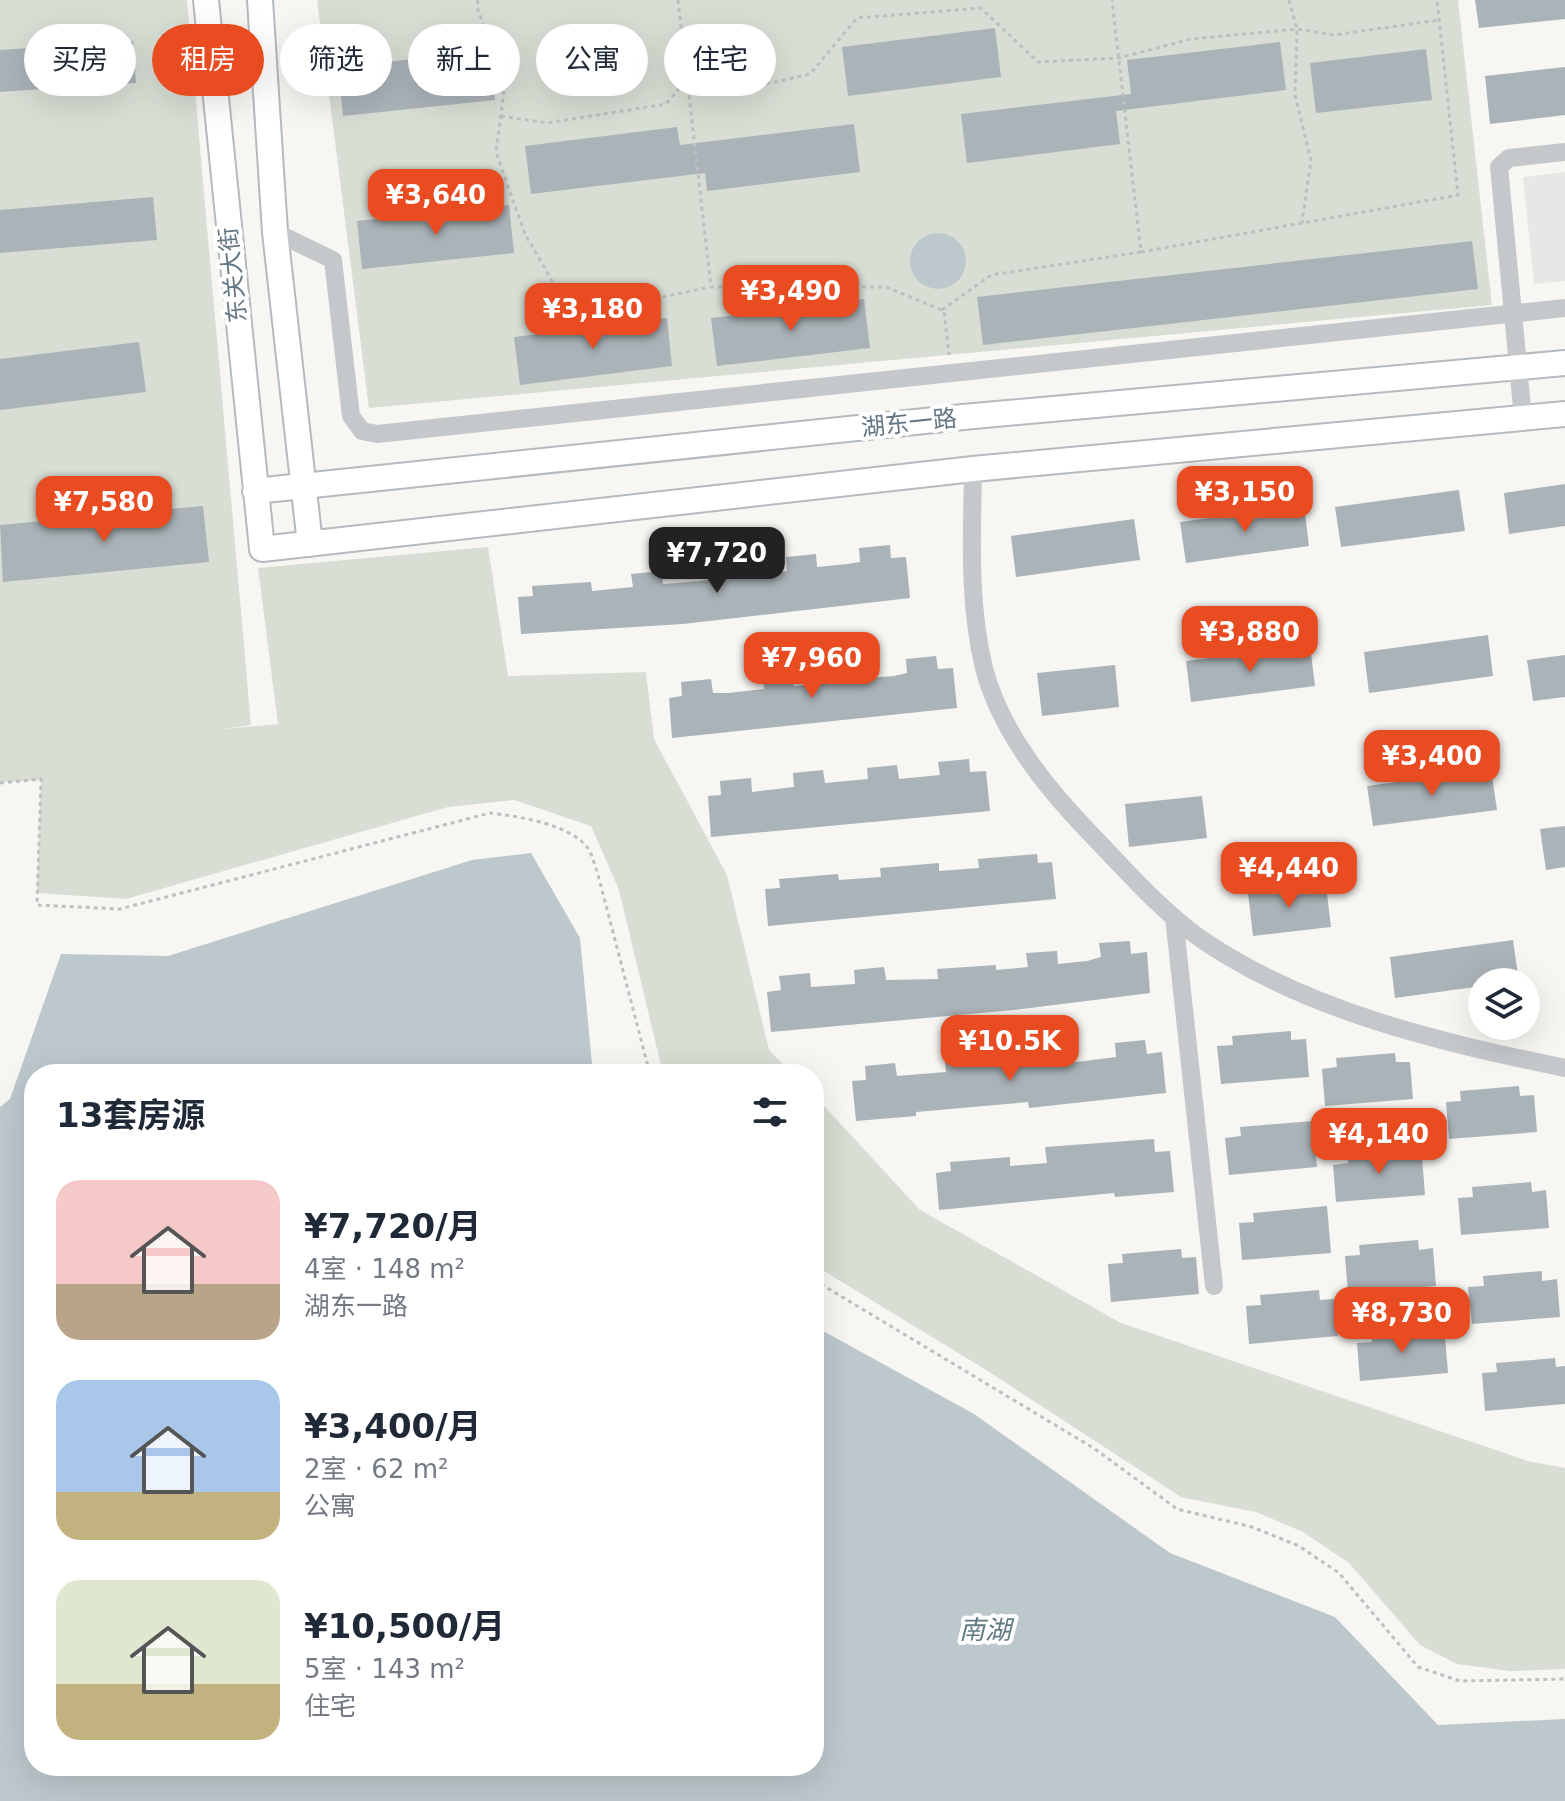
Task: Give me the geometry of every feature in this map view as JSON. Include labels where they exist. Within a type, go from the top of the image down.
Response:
[{"type":"main road","name":"东关大街","points":[[206,0],[262,549],[310,544],[275,232],[260,0]]},
{"type":"main road","name":"湖东一路","points":[[255,491],[963,417],[1565,363]]},
{"type":"main road","points":[[310,544],[973,469],[1565,414]]},
{"type":"street","points":[[1523,418],[1499,167],[1509,158],[1565,152]]},
{"type":"street","points":[[275,232],[333,260],[351,416],[362,431],[377,434],[1565,308]]},
{"type":"street","points":[[973,469],[971,592],[985,671],[1011,729],[1041,781],[1152,899],[1202,939],[1316,999],[1452,1044],[1565,1068]]},
{"type":"street","points":[[1174,917],[1214,1286]]},
{"type":"path","points":[[478,0],[477,7],[505,83],[496,152],[525,234],[555,286],[621,306],[711,287],[886,287],[942,310]]},
{"type":"path","points":[[678,0],[681,24]]},
{"type":"path","points":[[1112,0],[1141,252]]},
{"type":"path","points":[[1289,0],[1297,29],[1295,95],[1311,160],[1302,223]]},
{"type":"path","points":[[942,310],[991,275],[1141,252],[1458,195],[1437,0]]},
{"type":"path","points":[[776,82],[810,74],[857,18],[981,8],[1038,62],[1119,58],[1191,39],[1297,29],[1334,35],[1439,20]]},
{"type":"path","points":[[501,116],[547,123],[666,104],[673,96]]},
{"type":"path","points":[[689,96],[711,287]]},
{"type":"path","points":[[942,310],[950,371]]},
{"type":"path","points":[[0,783],[41,779],[37,905],[120,909],[490,813],[528,818],[568,834],[587,847],[597,871],[647,1064]]},
{"type":"path","points":[[824,1286],[1095,1449],[1177,1509],[1252,1527],[1299,1546],[1339,1573],[1418,1667],[1460,1681],[1565,1679]]},
{"type":"shaded area","points":[[0,0],[187,0],[189,24],[152,24],[152,96],[195,96],[251,725],[224,729],[278,724],[258,568],[488,547],[508,676],[646,672],[654,739],[727,875],[769,1050],[783,1064],[661,1064],[619,890],[591,826],[514,800],[448,807],[126,899],[37,893],[41,780],[0,782]]},
{"type":"shaded area","points":[[317,0],[1458,0],[1492,305],[369,408],[329,96],[392,96],[392,24],[320,24]]},
{"type":"shaded area","points":[[1565,172],[1565,281],[1534,284],[1523,177]]},
{"type":"shaded area","points":[[824,1106],[920,1210],[1121,1323],[1528,1461],[1565,1468],[1565,1669],[1510,1671],[1457,1664],[1420,1645],[1349,1563],[1303,1532],[1256,1512],[1181,1497],[986,1370],[824,1271]]},
{"type":"water","points":[[938,233],[958,241],[966,261],[958,281],[938,289],[918,281],[910,261],[918,241]]},
{"type":"water","name":"南湖","points":[[531,853],[580,938],[592,1064],[24,1064],[24,1776],[824,1776],[824,1332],[974,1414],[1170,1553],[1335,1617],[1438,1725],[1565,1719],[1565,1801],[0,1801],[0,1107],[10,1099],[61,954],[168,956],[472,860]]},
{"type":"building","points":[[1475,0],[1565,0],[1565,19],[1479,28]]},
{"type":"building","points":[[995,28],[1001,77],[848,96],[842,47]]},
{"type":"building","points":[[1280,42],[1286,90],[1116,111],[1120,144],[967,163],[961,114],[1131,94],[1127,60]]},
{"type":"building","points":[[24,48],[24,90],[0,92],[0,50]]},
{"type":"building","points":[[1426,49],[1432,100],[1316,113],[1310,63]]},
{"type":"building","points":[[408,60],[408,96],[495,96],[495,100],[343,116],[341,96],[392,96],[392,61]]},
{"type":"building","points":[[1565,67],[1565,115],[1490,124],[1485,76]]},
{"type":"building","points":[[854,124],[860,172],[707,191],[705,173],[531,194],[525,146],[677,127],[680,145]]},
{"type":"building","points":[[153,197],[157,240],[0,253],[0,210]]},
{"type":"building","points":[[509,205],[514,253],[362,269],[357,221]]},
{"type":"building","points":[[1472,241],[1478,289],[983,345],[977,297]]},
{"type":"building","points":[[864,299],[870,348],[717,366],[711,318]]},
{"type":"building","points":[[667,318],[672,366],[520,385],[514,337]]},
{"type":"building","points":[[139,342],[146,392],[0,410],[0,359]]},
{"type":"building","points":[[1565,484],[1565,526],[1509,534],[1504,493]]},
{"type":"building","points":[[1459,490],[1465,531],[1341,547],[1335,507]]},
{"type":"building","points":[[1304,505],[1309,546],[1186,563],[1180,522]]},
{"type":"building","points":[[203,506],[209,562],[3,582],[0,525]]},
{"type":"building","points":[[1134,519],[1140,560],[1016,577],[1011,536]]},
{"type":"building","points":[[890,545],[891,558],[906,557],[910,598],[683,624],[521,634],[518,597],[533,596],[532,586],[591,582],[592,591],[633,587],[631,574],[662,571],[663,584],[699,581],[713,579],[712,565],[742,562],[744,576],[773,573],[787,571],[786,557],[816,554],[817,567],[847,564],[860,562],[859,548]]},
{"type":"building","points":[[1488,635],[1493,676],[1369,693],[1364,652]]},
{"type":"building","points":[[1310,645],[1315,686],[1191,702],[1186,661]]},
{"type":"building","points":[[1565,655],[1565,697],[1533,701],[1527,660]]},
{"type":"building","points":[[936,656],[938,669],[953,668],[957,708],[672,738],[669,698],[682,696],[681,682],[711,679],[713,693],[728,693],[764,689],[763,675],[793,673],[794,686],[835,682],[834,668],[865,665],[866,678],[894,676],[907,673],[906,659]]},
{"type":"building","points":[[1115,665],[1119,707],[1042,716],[1037,673]]},
{"type":"building","points":[[969,759],[970,772],[986,771],[990,811],[711,837],[708,796],[721,795],[720,781],[751,778],[752,792],[794,787],[793,773],[823,770],[825,783],[868,779],[867,768],[897,765],[899,779],[940,775],[938,762]]},
{"type":"building","points":[[1491,769],[1497,810],[1373,826],[1367,786]]},
{"type":"building","points":[[1202,796],[1207,838],[1129,847],[1125,804]]},
{"type":"building","points":[[1565,826],[1565,867],[1546,870],[1540,829]]},
{"type":"building","points":[[1037,854],[1038,863],[1052,862],[1056,899],[768,926],[765,889],[780,888],[779,879],[838,874],[839,880],[881,877],[880,868],[939,863],[939,871],[979,868],[978,859]]},
{"type":"building","points":[[1326,885],[1331,927],[1253,936],[1248,893]]},
{"type":"building","points":[[1513,940],[1517,968],[1468,968],[1468,988],[1395,998],[1390,957]]},
{"type":"building","points":[[1130,941],[1131,954],[1147,952],[1150,993],[1014,1010],[771,1032],[767,992],[781,990],[779,976],[810,973],[811,987],[855,984],[854,970],[884,967],[886,980],[938,979],[937,969],[996,965],[996,970],[1028,967],[1026,953],[1057,951],[1058,964],[1087,961],[1101,957],[1099,943]]},
{"type":"building","points":[[1291,1031],[1291,1040],[1306,1039],[1309,1077],[1221,1084],[1217,1046],[1233,1045],[1232,1036]]},
{"type":"building","points":[[1145,1040],[1147,1054],[1162,1052],[1166,1093],[1029,1108],[1028,1102],[916,1112],[916,1116],[856,1121],[852,1081],[866,1080],[865,1066],[895,1063],[897,1076],[946,1072],[945,1062],[978,1059],[1004,1058],[1005,1067],[1038,1064],[1037,1053],[1068,1050],[1069,1063],[1116,1057],[1115,1043]]},
{"type":"building","points":[[1395,1053],[1396,1062],[1410,1062],[1413,1099],[1325,1106],[1322,1069],[1337,1067],[1336,1058]]},
{"type":"building","points":[[1519,1086],[1520,1096],[1534,1095],[1537,1132],[1449,1139],[1446,1102],[1461,1101],[1460,1091]]},
{"type":"building","points":[[1313,1121],[1317,1167],[1229,1175],[1225,1138],[1241,1136],[1240,1127]]},
{"type":"building","points":[[1154,1139],[1155,1152],[1170,1151],[1174,1192],[1115,1197],[1114,1193],[939,1210],[936,1173],[951,1171],[950,1162],[1010,1157],[1010,1166],[1047,1163],[1045,1147]]},
{"type":"building","points":[[1406,1149],[1407,1158],[1422,1157],[1425,1195],[1336,1202],[1333,1165],[1348,1163],[1348,1154]]},
{"type":"building","points":[[1531,1182],[1532,1192],[1546,1190],[1549,1228],[1461,1235],[1458,1198],[1473,1197],[1472,1187]]},
{"type":"building","points":[[1327,1206],[1331,1253],[1242,1260],[1239,1223],[1254,1222],[1253,1213]]},
{"type":"building","points":[[1418,1240],[1419,1250],[1433,1248],[1436,1286],[1348,1293],[1345,1256],[1360,1255],[1359,1245]]},
{"type":"building","points":[[1181,1249],[1182,1258],[1196,1257],[1199,1294],[1111,1302],[1108,1264],[1123,1263],[1122,1254]]},
{"type":"building","points":[[1542,1271],[1542,1281],[1557,1279],[1560,1317],[1472,1324],[1468,1287],[1484,1286],[1483,1276]]},
{"type":"building","points":[[1319,1290],[1320,1300],[1334,1299],[1338,1336],[1249,1344],[1246,1306],[1261,1305],[1260,1295]]},
{"type":"building","points":[[1430,1328],[1431,1337],[1445,1336],[1448,1373],[1360,1381],[1357,1343],[1372,1342],[1371,1333]]},
{"type":"building","points":[[1555,1358],[1556,1367],[1565,1366],[1565,1404],[1485,1411],[1482,1373],[1497,1372],[1496,1363]]}]
